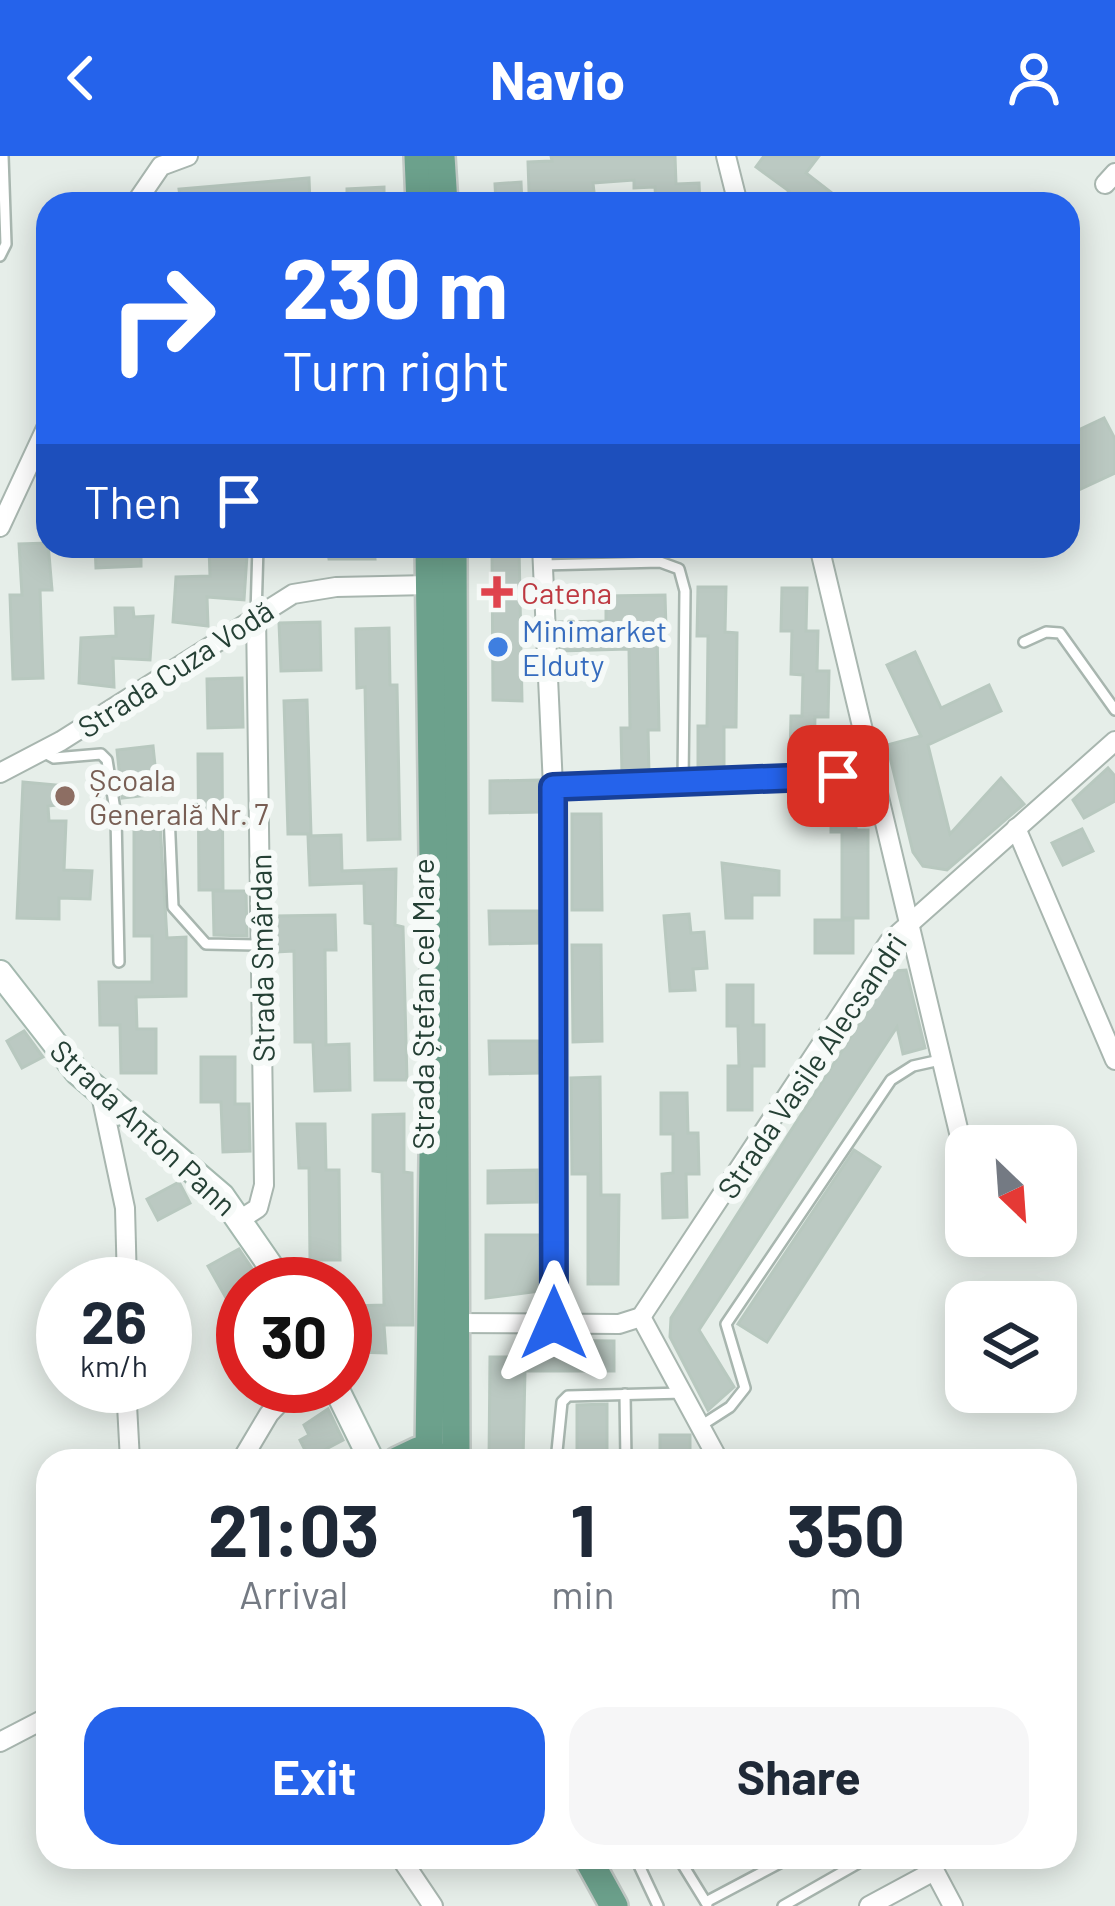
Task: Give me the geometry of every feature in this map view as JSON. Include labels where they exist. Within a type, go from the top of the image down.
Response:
[{"type":"main road","points":[[418,156],[420,192]]},
{"type":"main road","points":[[441,156],[443,192]]},
{"type":"main road","name":"Strada Ștefan cel Mare","points":[[429,558],[445,1323]]},
{"type":"main road","name":"Strada Ștefan cel Mare","points":[[444,1449],[453,558]]},
{"type":"main road","name":"Strada Anton Pann","points":[[0,973],[77,1072],[184,1158],[242,1219],[266,1257]]},
{"type":"main road","points":[[348,1413],[366,1449]]},
{"type":"main road","points":[[358,1433],[382,1449]]},
{"type":"main road","points":[[589,1869],[594,1906]]},
{"type":"main road","points":[[593,1869],[614,1906]]},
{"type":"street","points":[[143,192],[161,166],[188,156]]},
{"type":"street","points":[[726,156],[735,192]]},
{"type":"street","points":[[0,527],[36,450]]},
{"type":"street","points":[[542,558],[553,787],[554,1323]]},
{"type":"street","points":[[826,558],[957,1125]]},
{"type":"street","name":"Strada Cuza Vodă","points":[[0,773],[44,752],[256,615],[315,589],[429,585]]},
{"type":"street","name":"Strada Smârdan","points":[[242,1219],[258,1208],[264,1184],[256,615]]},
{"type":"street","name":"Strada Vasile Alecsandri","points":[[641,1318],[845,1004],[907,922],[1115,741]]},
{"type":"street","points":[[1016,828],[1115,1060]]},
{"type":"street","points":[[101,1095],[124,1208],[126,1257]]},
{"type":"street","points":[[445,1323],[619,1324],[641,1318],[713,1449]]},
{"type":"street","points":[[127,1413],[129,1449]]},
{"type":"street","points":[[248,1449],[270,1413]]},
{"type":"street","points":[[0,1742],[36,1723]]},
{"type":"street","points":[[408,1869],[434,1906]]},
{"type":"street","points":[[869,1906],[924,1869]]},
{"type":"street","points":[[934,1869],[953,1906]]},
{"type":"lane","points":[[0,256],[6,244],[3,156]]},
{"type":"lane","points":[[256,615],[258,558]]},
{"type":"lane","points":[[581,558],[660,562],[679,569],[685,591],[683,784]]},
{"type":"lane","points":[[1024,642],[1046,632],[1060,633],[1115,710]]},
{"type":"lane","points":[[44,752],[54,758],[101,754],[107,760],[116,816],[119,962]]},
{"type":"lane","points":[[553,787],[838,776]]},
{"type":"lane","points":[[116,816],[169,814],[178,914],[206,944],[260,945]]},
{"type":"lane","points":[[701,1426],[730,1407],[745,1388],[726,1324],[891,1080],[913,1066],[940,1060]]},
{"type":"lane","points":[[625,1394],[626,1449]]},
{"type":"lane","points":[[557,1449],[562,1402],[568,1396],[683,1394]]},
{"type":"lane","points":[[641,1869],[658,1906]]},
{"type":"lane","points":[[685,1869],[707,1904],[769,1869]]},
{"type":"lane","points":[[783,1906],[848,1869]]},
{"type":"building","points":[[551,156],[675,156],[676,184],[699,183],[699,192],[655,192],[655,187],[634,188],[634,180],[593,183],[594,192],[529,191],[528,162],[552,161]]},
{"type":"building","points":[[764,156],[819,156],[806,173],[831,192],[788,192],[756,167]]},
{"type":"building","points":[[309,178],[310,192],[179,192]]},
{"type":"building","points":[[521,182],[521,192],[495,192],[495,184]]},
{"type":"building","points":[[384,187],[384,192],[347,192]]},
{"type":"building","points":[[1104,418],[1115,439],[1115,473],[1080,489],[1080,429]]},
{"type":"building","points":[[36,543],[36,558],[49,558],[52,590],[40,590],[43,678],[13,679],[10,595],[22,595],[19,544]]},
{"type":"building","points":[[96,558],[141,558],[141,566],[96,568]]},
{"type":"building","points":[[209,558],[247,558],[244,600],[207,597],[208,626],[173,622],[176,577],[210,576]]},
{"type":"building","points":[[492,558],[519,558],[522,701],[493,700]]},
{"type":"building","points":[[698,587],[726,587],[725,632],[737,633],[736,727],[724,727],[724,771],[698,771],[698,726],[707,726],[708,636],[697,636]]},
{"type":"building","points":[[782,588],[807,588],[806,631],[818,631],[817,671],[829,671],[828,717],[815,717],[814,760],[790,759],[791,716],[802,716],[803,675],[791,674],[792,631],[781,631]]},
{"type":"building","points":[[665,595],[666,629],[657,629],[659,730],[648,730],[649,774],[622,775],[621,728],[630,728],[629,649],[560,651],[559,622],[606,621],[606,596]]},
{"type":"building","points":[[115,608],[133,608],[134,617],[153,616],[150,660],[113,658],[114,687],[79,683],[81,638],[116,636]]},
{"type":"building","points":[[320,622],[321,670],[281,671],[279,623]]},
{"type":"building","points":[[389,628],[390,685],[397,685],[400,839],[368,840],[365,687],[357,688],[356,629]]},
{"type":"building","points":[[915,652],[941,708],[989,685],[1001,711],[928,745],[950,834],[1001,778],[1024,804],[947,870],[923,866],[913,852],[887,745],[921,736],[887,665]]},
{"type":"building","points":[[242,678],[243,727],[208,728],[207,679]]},
{"type":"building","points":[[307,700],[311,834],[288,834],[284,701]]},
{"type":"building","points":[[153,746],[158,794],[122,798],[117,750]]},
{"type":"building","points":[[198,754],[222,754],[223,890],[199,890]]},
{"type":"building","points":[[1108,768],[1115,776],[1115,801],[1084,818],[1073,800]]},
{"type":"building","points":[[539,780],[539,812],[490,813],[490,781]]},
{"type":"building","points":[[23,782],[68,786],[67,804],[48,806],[49,821],[66,821],[64,870],[92,871],[90,899],[59,898],[59,919],[17,918]]},
{"type":"building","points":[[831,788],[856,788],[856,830],[868,830],[868,918],[842,918],[842,832],[831,832]]},
{"type":"building","points":[[572,814],[601,814],[602,910],[572,910]]},
{"type":"building","points":[[160,823],[167,938],[186,937],[186,996],[136,997],[137,1029],[156,1029],[156,1073],[121,1073],[120,1025],[100,1025],[99,982],[152,982],[152,936],[134,936],[134,824]]},
{"type":"building","points":[[1082,829],[1093,851],[1063,865],[1052,843]]},
{"type":"building","points":[[341,835],[342,871],[396,869],[395,925],[403,927],[407,1080],[375,1080],[373,924],[365,923],[364,883],[310,885],[308,836]]},
{"type":"building","points":[[722,863],[779,871],[779,895],[752,895],[752,918],[726,918]]},
{"type":"building","points":[[213,891],[246,891],[247,936],[214,935]]},
{"type":"building","points":[[489,911],[538,911],[539,943],[490,944]]},
{"type":"building","points":[[689,914],[691,933],[704,932],[707,968],[693,969],[695,990],[670,991],[664,916]]},
{"type":"building","points":[[335,915],[336,950],[325,950],[326,1045],[349,1044],[350,1090],[315,1091],[313,1042],[295,1042],[294,951],[277,952],[276,916]]},
{"type":"building","points":[[815,920],[853,920],[853,953],[815,953]]},
{"type":"building","points":[[572,945],[601,945],[602,1041],[573,1042]]},
{"type":"building","points":[[906,970],[925,1048],[903,1054],[897,1027],[699,1330],[734,1387],[708,1410],[670,1337],[671,1318],[893,971]]},
{"type":"building","points":[[727,985],[753,985],[753,1025],[764,1025],[764,1066],[752,1066],[752,1110],[728,1110],[728,1066],[739,1066],[738,1026],[727,1026]]},
{"type":"building","points":[[24,1031],[43,1057],[22,1068],[7,1041]]},
{"type":"building","points":[[489,1041],[538,1041],[539,1073],[490,1074]]},
{"type":"building","points":[[201,1057],[235,1057],[235,1104],[249,1104],[250,1151],[223,1152],[221,1102],[201,1102]]},
{"type":"building","points":[[600,1077],[601,1195],[619,1195],[618,1284],[588,1284],[588,1174],[572,1174],[571,1078]]},
{"type":"building","points":[[661,1093],[687,1093],[688,1133],[698,1133],[699,1174],[686,1174],[687,1217],[663,1218],[662,1174],[673,1173],[673,1134],[661,1134]]},
{"type":"building","points":[[404,1114],[404,1172],[412,1173],[413,1325],[384,1325],[386,1353],[372,1353],[372,1305],[384,1305],[382,1172],[373,1171],[373,1115]]},
{"type":"building","points":[[297,1124],[325,1124],[326,1170],[339,1170],[340,1257],[310,1257],[309,1168],[299,1168]]},
{"type":"building","points":[[854,1150],[880,1167],[767,1342],[738,1324]]},
{"type":"building","points":[[537,1170],[537,1202],[488,1203],[488,1171]]},
{"type":"building","points":[[179,1182],[190,1203],[158,1220],[147,1199]]},
{"type":"building","points":[[486,1235],[540,1235],[540,1291],[486,1298]]},
{"type":"building","points":[[526,1340],[614,1341],[614,1371],[525,1371],[523,1449],[489,1449],[490,1357],[526,1357]]},
{"type":"building","points":[[607,1404],[607,1449],[577,1449],[577,1405]]},
{"type":"building","points":[[330,1413],[343,1440],[326,1449],[304,1449],[300,1440],[309,1435],[304,1425]]},
{"type":"building","points":[[660,1435],[690,1435],[690,1449],[660,1449]]},
{"type":"place","name":"Catena","points":[[497,592]]},
{"type":"place","name":"Minimarket Elduty","points":[[498,647]]},
{"type":"place","name":"Școala Generală Nr. 7","points":[[65,796]]},
{"type":"route","points":[[554,1323],[553,787],[838,776]]}]
